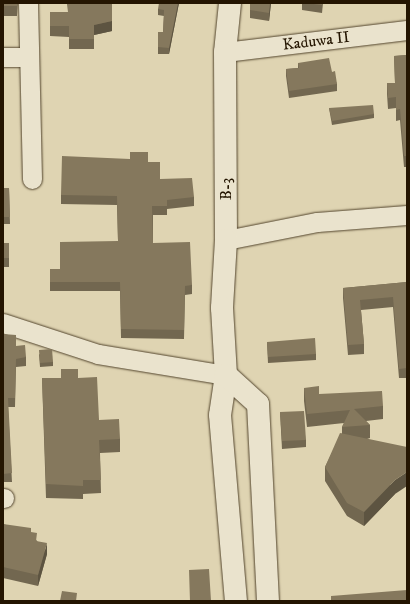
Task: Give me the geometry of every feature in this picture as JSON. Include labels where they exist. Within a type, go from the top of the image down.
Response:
[{"type":"main road","name":"B-3","points":[[230,3],[225,52],[226,240],[222,308],[226,375],[220,415],[236,601]]},
{"type":"main road","points":[[226,375],[258,404],[268,601]]},
{"type":"street","points":[[28,3],[28,57],[32,179]]},
{"type":"street","name":"Kaduwa II","points":[[225,52],[407,30]]},
{"type":"street","points":[[3,57],[28,57]]},
{"type":"street","points":[[226,240],[317,222],[407,215]]},
{"type":"street","points":[[3,323],[98,354],[226,375]]},
{"type":"building","points":[[3,3],[17,3],[17,6],[3,6]]},
{"type":"building","points":[[68,3],[112,3],[112,21],[94,25],[94,39],[69,39],[69,26],[50,26],[50,12],[68,12]]},
{"type":"building","points":[[159,3],[178,3],[169,48],[158,47],[158,32],[163,32],[164,10],[158,9]]},
{"type":"building","points":[[250,3],[270,3],[269,13],[250,10]]},
{"type":"building","points":[[305,3],[322,3],[322,5]]},
{"type":"building","points":[[407,55],[407,156],[404,156],[400,109],[396,110],[396,97],[388,98],[387,83],[395,83],[394,56]]},
{"type":"building","points":[[329,58],[332,72],[335,71],[337,84],[289,91],[286,69],[299,68],[298,63]]},
{"type":"building","points":[[373,105],[374,114],[332,121],[329,108]]},
{"type":"building","points":[[130,152],[148,152],[148,162],[160,162],[160,179],[192,178],[194,197],[167,200],[167,206],[152,206],[153,243],[190,242],[192,285],[185,286],[184,330],[121,329],[120,282],[50,282],[50,269],[60,269],[60,242],[118,241],[117,196],[61,195],[62,156],[130,159]]},
{"type":"building","points":[[3,188],[9,188],[10,217],[3,217]]},
{"type":"building","points":[[3,243],[9,243],[9,258],[3,258]]},
{"type":"building","points":[[407,282],[407,368],[399,369],[393,297],[360,300],[364,344],[348,345],[343,288]]},
{"type":"building","points":[[3,334],[16,335],[16,346],[25,345],[26,357],[16,359],[15,398],[8,398],[12,473],[3,474]]},
{"type":"building","points":[[315,338],[316,354],[268,357],[267,342]]},
{"type":"building","points":[[52,349],[53,362],[40,363],[39,350]]},
{"type":"building","points":[[61,369],[78,369],[78,378],[97,377],[99,420],[119,419],[120,439],[99,440],[101,480],[83,480],[83,486],[46,484],[42,378],[61,378]]},
{"type":"building","points":[[319,386],[319,394],[382,391],[383,406],[354,409],[370,425],[342,427],[350,410],[307,414],[304,388]]},
{"type":"building","points":[[304,411],[306,440],[282,441],[280,412]]},
{"type":"building","points":[[340,433],[407,447],[407,472],[395,480],[364,512],[347,503],[325,467]]},
{"type":"building","points":[[3,524],[31,528],[31,532],[37,533],[36,541],[47,543],[38,575],[3,567]]},
{"type":"building","points":[[209,569],[211,601],[190,601],[189,570]]},
{"type":"building","points":[[407,590],[407,601],[331,601],[331,596]]},
{"type":"building","points":[[62,591],[77,593],[76,601],[60,601]]}]
